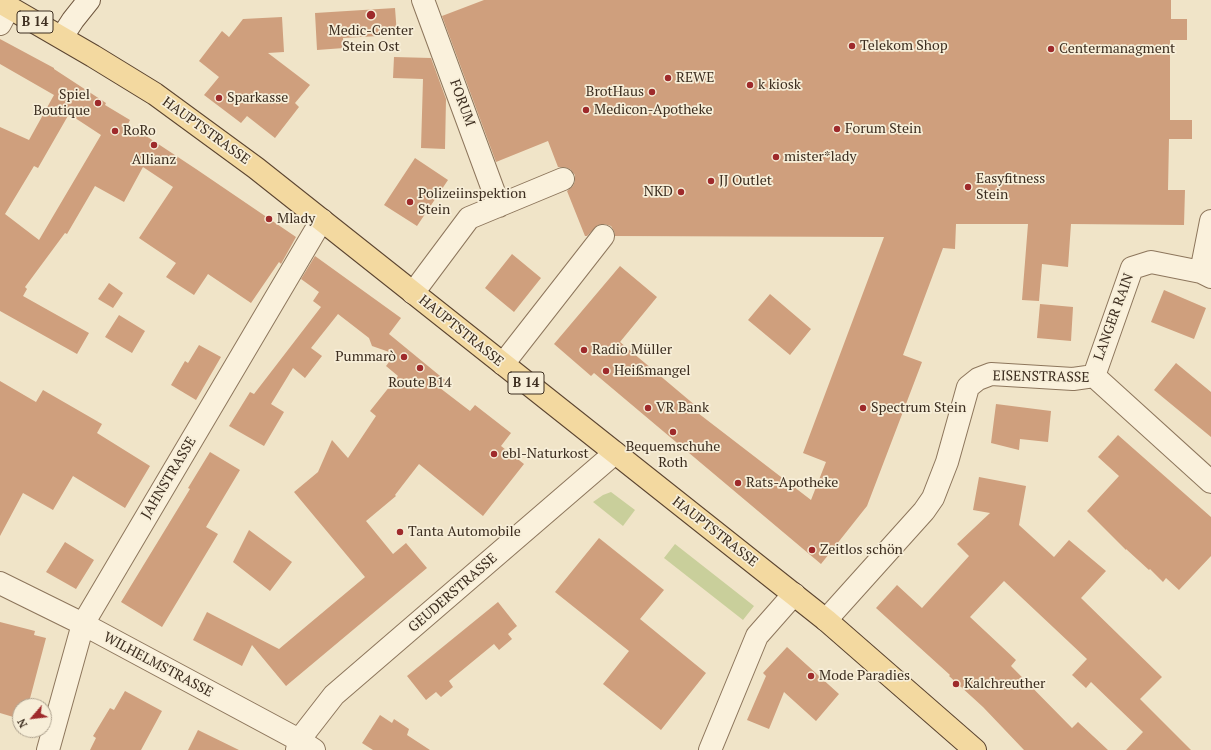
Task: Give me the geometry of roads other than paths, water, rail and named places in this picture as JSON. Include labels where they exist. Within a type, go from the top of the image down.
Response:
[{"type":"main road","name":"HAUPTSTRASSE","points":[[8,8],[62,37],[155,94],[256,168],[794,594],[826,620],[974,750]]},
{"type":"street","points":[[62,37],[89,0]]},
{"type":"street","name":"FORUM","points":[[423,0],[499,206]]},
{"type":"street","points":[[413,293],[469,218],[563,179]]},
{"type":"street","name":"JAHNSTRASSE","points":[[48,750],[83,624],[322,220]]},
{"type":"street","points":[[1206,275],[1211,221]]},
{"type":"street","points":[[503,364],[604,236]]},
{"type":"street","name":"LANGER RAIN","points":[[1094,376],[1132,268],[1152,262],[1206,275]]},
{"type":"street","name":"EISENSTRASSE","points":[[826,620],[924,511],[933,498],[947,462],[968,387],[978,379],[991,374],[1073,379],[1094,376],[1211,482]]},
{"type":"street","name":"GEUDERSTRASSE","points":[[303,747],[334,695],[615,453]]},
{"type":"street","name":"WILHELMSTRASSE","points":[[0,583],[83,624],[303,747]]},
{"type":"street","points":[[710,750],[757,636],[794,594]]},
{"type":"place","name":"Medic-Center Stein Ost","points":[[371,15]]},
{"type":"place","name":"Telekom Shop","points":[[852,46]]},
{"type":"place","name":"Centermanagment","points":[[1051,49]]},
{"type":"place","name":"REWE","points":[[668,78]]},
{"type":"place","name":"k kiosk","points":[[750,85]]},
{"type":"place","name":"BrotHaus","points":[[652,92]]},
{"type":"place","name":"Sparkasse","points":[[219,98]]},
{"type":"place","name":"Spiel Boutique","points":[[98,103]]},
{"type":"place","name":"Medicon-Apotheke","points":[[586,110]]},
{"type":"place","name":"Forum Stein","points":[[837,129]]},
{"type":"place","name":"RoRo","points":[[115,131]]},
{"type":"place","name":"Allianz","points":[[154,145]]},
{"type":"place","name":"mister*lady","points":[[776,157]]},
{"type":"place","name":"JJ Outlet","points":[[711,181]]},
{"type":"place","name":"Easyfitness Stein","points":[[968,187]]},
{"type":"place","name":"NKD","points":[[681,192]]},
{"type":"place","name":"Polizeiinspektion Stein","points":[[410,202]]},
{"type":"place","name":"Mlady","points":[[269,219]]},
{"type":"place","name":"Radio Müller","points":[[584,350]]},
{"type":"place","name":"Pummarò","points":[[404,357]]},
{"type":"place","name":"Route B14","points":[[420,368]]},
{"type":"place","name":"Heißmangel","points":[[606,371]]},
{"type":"place","name":"VR Bank","points":[[648,408]]},
{"type":"place","name":"Spectrum Stein","points":[[863,408]]},
{"type":"place","name":"Bequemschuhe Roth","points":[[673,432]]},
{"type":"place","name":"ebl-Naturkost","points":[[494,454]]},
{"type":"place","name":"Rats-Apotheke","points":[[738,483]]},
{"type":"place","name":"Tanta Automobile","points":[[400,532]]},
{"type":"place","name":"Zeitlos schön","points":[[812,550]]},
{"type":"place","name":"Mode Paradies","points":[[811,676]]},
{"type":"place","name":"Kalchreuther","points":[[956,684]]}]
